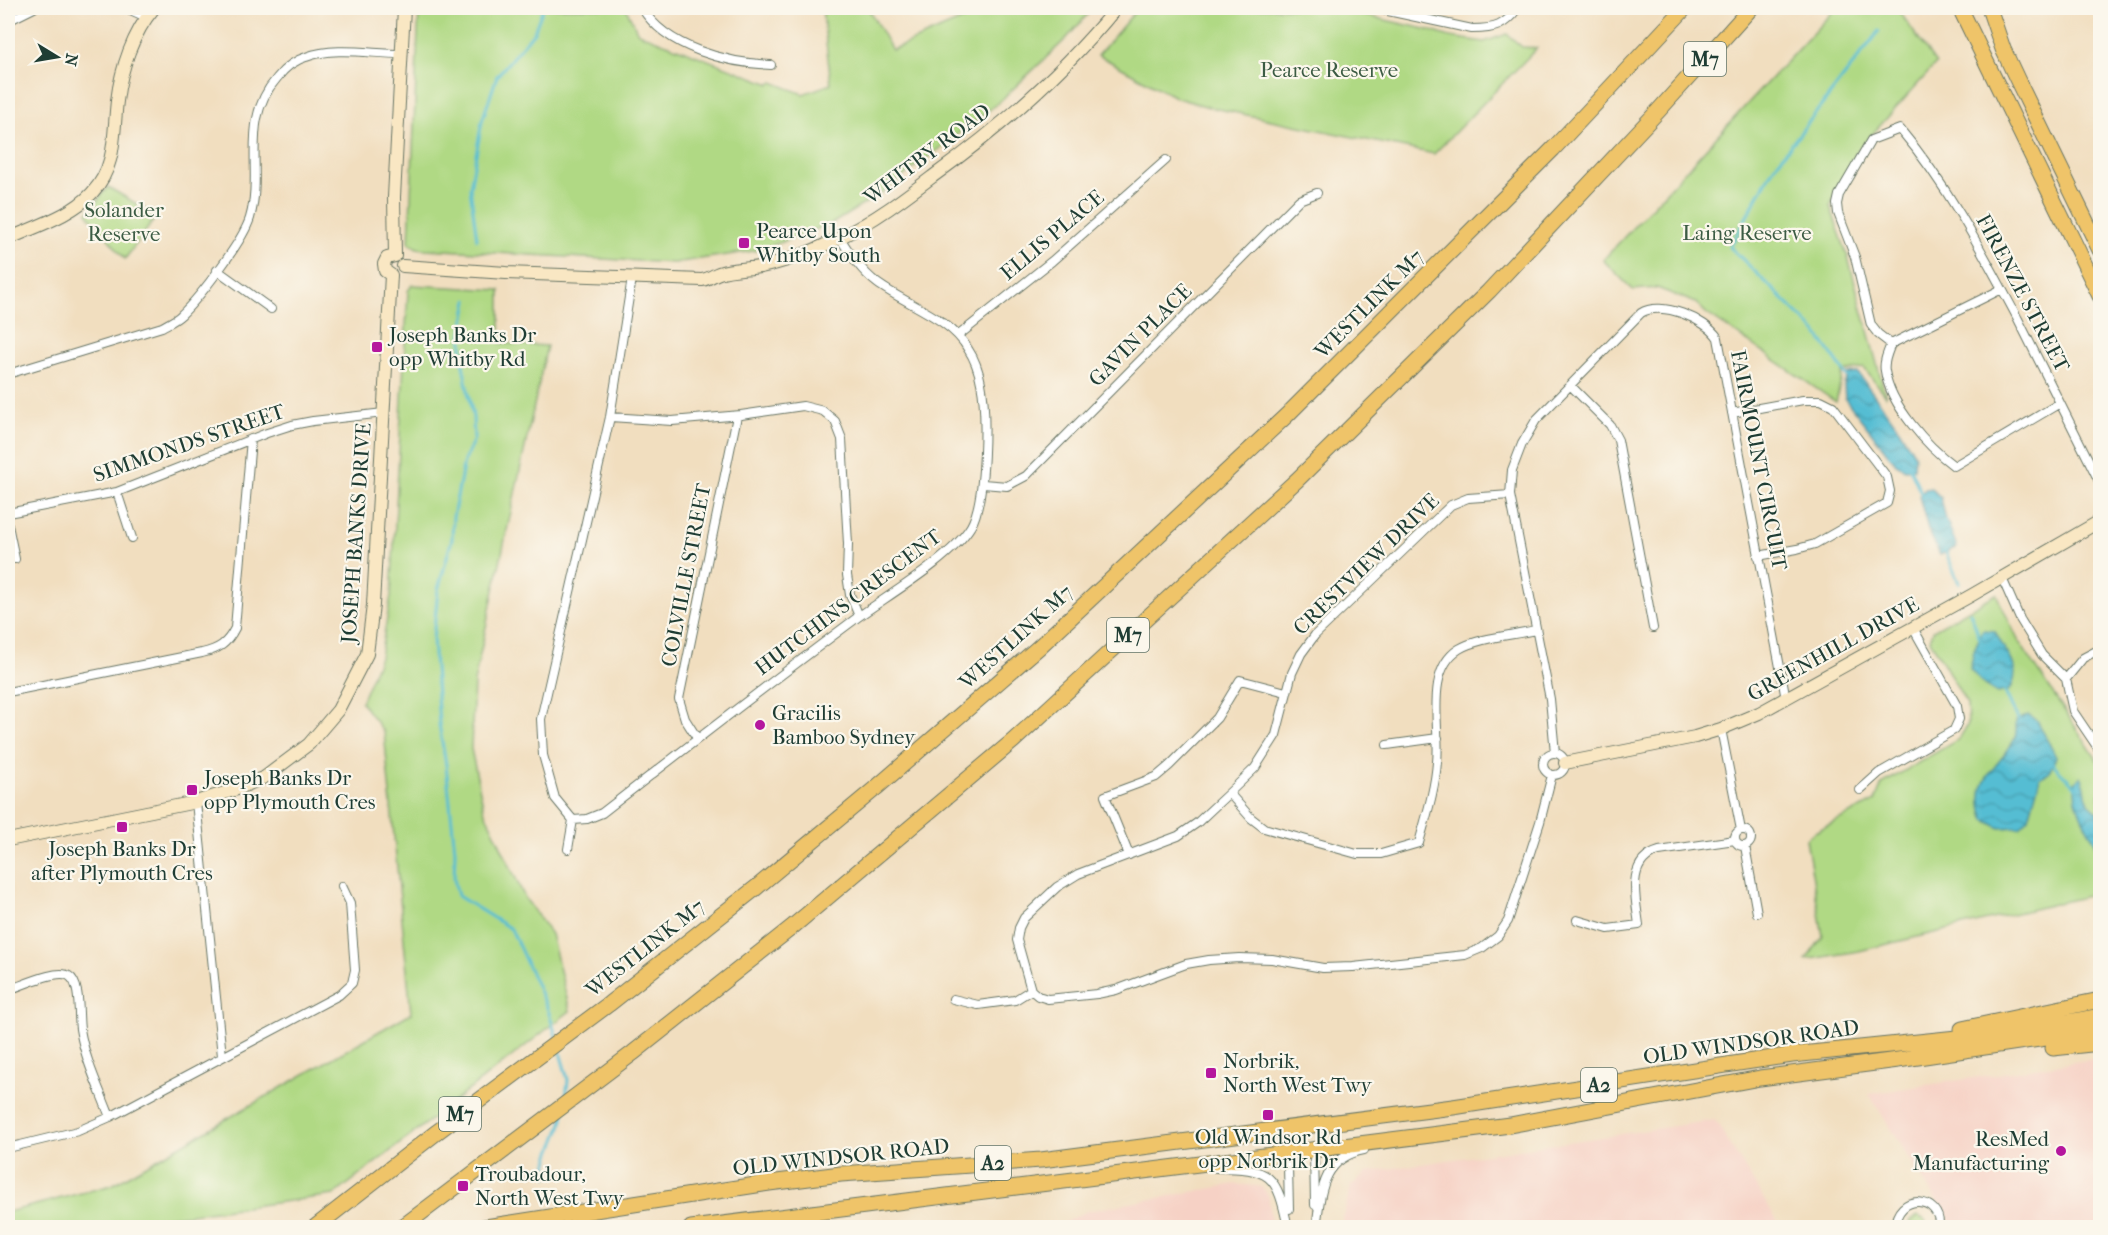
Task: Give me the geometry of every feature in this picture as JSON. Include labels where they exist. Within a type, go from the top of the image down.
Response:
[{"type":"highway","name":"WESTLINK M7","points":[[314,1227],[609,1004],[757,887],[1039,647],[1287,415],[1553,149],[1684,8]]},
{"type":"highway","name":"M7","points":[[401,1227],[633,1053],[791,928],[1013,741],[1305,472],[1489,291],[1751,8]]},
{"type":"highway","points":[[1960,8],[2100,296]]},
{"type":"highway","points":[[1989,8],[2012,69],[2100,250]]},
{"type":"highway","points":[[1886,1044],[2100,1000]]},
{"type":"highway","name":"OLD WINDSOR ROAD","points":[[479,1227],[769,1183],[841,1174],[1041,1160],[1498,1100],[1792,1054],[2016,1032],[2100,1016]]},
{"type":"highway","name":"OLD WINDSOR ROAD","points":[[691,1227],[1510,1125],[1760,1078],[2100,1030]]},
{"type":"highway","points":[[1898,1060],[1965,1058],[2100,1043]]},
{"type":"highway","points":[[1312,1124],[1314,1149]]},
{"type":"highway","points":[[1291,1151],[1296,1139],[1312,1124]]},
{"type":"street","points":[[8,21],[34,8]]},
{"type":"street","points":[[8,239],[67,212],[92,193],[106,175],[113,151],[117,100],[126,58],[150,12],[126,8]]},
{"type":"street","points":[[399,261],[394,197],[404,8]]},
{"type":"street","points":[[643,8],[650,21],[688,47],[742,63],[771,65]]},
{"type":"street","name":"WHITBY ROAD","points":[[399,261],[632,278],[709,279],[719,273],[762,267],[778,262],[840,238],[891,207],[1004,122],[1061,68],[1116,8]]},
{"type":"street","points":[[1374,8],[1472,29],[1482,29],[1493,28],[1508,21],[1518,8]]},
{"type":"street","points":[[8,374],[162,327],[180,316],[195,300],[239,240],[249,221],[253,207],[255,125],[269,86],[294,63],[313,55],[336,52],[401,54]]},
{"type":"street","name":"FIRENZE STREET","points":[[1891,344],[1871,325],[1855,257],[1838,213],[1837,204],[1839,195],[1871,140],[1900,129],[1945,189],[1976,238],[2100,483]]},
{"type":"street","name":"ELLIS PLACE","points":[[959,335],[1052,261],[1166,160]]},
{"type":"street","name":"GAVIN PLACE","points":[[983,484],[1007,486],[1026,476],[1299,200],[1317,193]]},
{"type":"street","name":"HUTCHINS CRESCENT","points":[[573,820],[587,819],[602,813],[697,738],[929,567],[971,526],[983,484],[983,407],[981,382],[970,351],[959,335],[877,283],[856,262],[840,238]]},
{"type":"street","name":"JOSEPH BANKS DRIVE","points":[[8,840],[196,802],[252,783],[265,777],[295,756],[322,730],[338,710],[367,654],[375,586],[391,275],[400,272],[399,261]]},
{"type":"street","points":[[217,270],[271,309]]},
{"type":"street","points":[[568,849],[573,820],[555,798],[543,756],[541,719],[610,417],[632,278]]},
{"type":"street","points":[[2002,289],[1891,344],[1885,370],[1895,402],[1937,454],[1954,466],[2060,403]]},
{"type":"street","name":"FAIRMOUNT CIRCUIT","points":[[1555,753],[1550,699],[1510,495],[1512,470],[1522,444],[1536,420],[1648,309],[1669,310],[1702,322],[1712,329],[1718,338],[1786,699]]},
{"type":"street","points":[[1571,386],[1610,425],[1618,440],[1653,628]]},
{"type":"street","points":[[1732,413],[1803,400],[1821,400],[1833,406],[1887,477],[1890,491],[1887,503],[1815,544],[1758,556]]},
{"type":"street","points":[[610,417],[672,421],[737,416],[803,406],[824,411],[835,421],[842,439],[848,544],[847,575],[850,595],[860,616]]},
{"type":"street","name":"SIMMONDS STREET","points":[[8,513],[117,492],[292,425],[384,413]]},
{"type":"street","name":"COLVILLE STREET","points":[[697,738],[685,719],[679,699],[737,416]]},
{"type":"street","points":[[8,692],[216,650],[224,645],[235,628],[251,439]]},
{"type":"street","points":[[117,492],[132,538]]},
{"type":"street","name":"CRESTVIEW DRIVE","points":[[1031,990],[1017,940],[1024,918],[1057,886],[1078,874],[1178,836],[1197,823],[1255,768],[1267,752],[1276,735],[1292,673],[1301,654],[1315,636],[1451,505],[1468,498],[1510,495]]},
{"type":"street","name":"GREENHILL DRIVE","points":[[1565,763],[1685,740],[1721,729],[1786,699],[2100,521]]},
{"type":"street","points":[[8,525],[15,559]]},
{"type":"street","points":[[2002,578],[2020,620],[2042,655],[2066,679],[2073,711],[2100,751]]},
{"type":"street","points":[[1860,790],[1879,773],[1948,735],[1954,730],[1959,719],[1957,706],[1913,628]]},
{"type":"street","points":[[1230,793],[1251,818],[1264,828],[1357,854],[1381,854],[1419,843],[1438,762],[1437,692],[1441,674],[1448,660],[1458,650],[1471,644],[1535,630]]},
{"type":"street","points":[[2066,679],[2083,658],[2100,649]]},
{"type":"street","points":[[1129,855],[1105,796],[1156,777],[1217,718],[1240,680],[1286,692]]},
{"type":"street","points":[[1721,729],[1741,830]]},
{"type":"street","points":[[1387,744],[1438,738]]},
{"type":"street","points":[[1555,753],[1562,756],[1565,763],[1561,772],[1552,775],[1546,771],[1543,764],[1546,758],[1555,753]]},
{"type":"street","points":[[953,999],[978,1005],[1016,1000],[1031,990],[1038,996],[1048,999],[1097,994],[1116,990],[1185,964],[1209,960],[1272,959],[1323,968],[1465,955],[1482,948],[1498,936],[1508,921],[1540,822],[1552,775]]},
{"type":"street","points":[[196,802],[222,1056]]},
{"type":"street","points":[[1741,830],[1751,834],[1750,842],[1745,846],[1739,846],[1735,840],[1736,834],[1741,830]]},
{"type":"street","points":[[1577,920],[1608,929],[1639,925],[1635,877],[1643,859],[1659,851],[1735,840]]},
{"type":"street","points":[[1745,846],[1757,913]]},
{"type":"street","points":[[8,1148],[78,1131],[110,1117],[339,995],[352,983],[355,970],[350,903],[342,886]]},
{"type":"street","points":[[8,990],[59,973],[70,976],[76,984],[80,1029],[86,1058],[110,1117]]},
{"type":"street","points":[[1316,1227],[1326,1178],[1331,1167],[1346,1156],[1356,1152],[1510,1125]]},
{"type":"street","points":[[1314,1149],[1316,1227]]},
{"type":"street","points":[[1289,1227],[1288,1173],[1291,1151]]},
{"type":"street","points":[[1153,1169],[1236,1169],[1262,1174],[1279,1190],[1289,1227]]},
{"type":"street","points":[[1895,1227],[1897,1215],[1901,1209],[1913,1202],[1921,1202],[1934,1208],[1939,1219],[1939,1227]]},
{"type":"shaded area","points":[[2100,1058],[2100,1227],[1953,1227],[1869,1094]]},
{"type":"shaded area","points":[[1715,1120],[1781,1227],[1344,1227],[1343,1217],[1351,1186],[1368,1172]]},
{"type":"shaded area","points":[[1235,1184],[1262,1187],[1269,1197],[1271,1227],[1055,1227],[1087,1211]]},
{"type":"green space","points":[[419,8],[626,8],[638,33],[770,84],[773,82],[803,94],[831,84],[822,8],[868,8],[892,50],[990,8],[1093,8],[1067,38],[997,104],[879,195],[833,223],[760,250],[674,263],[425,249],[417,248],[409,243]]},
{"type":"green space","name":"Pearce Reserve","points":[[1138,8],[1332,8],[1425,29],[1450,37],[1484,42],[1507,34],[1522,47],[1537,48],[1434,154],[1209,107],[1177,98],[1098,55]]},
{"type":"green space","name":"Laing Reserve","points":[[1836,8],[1897,8],[1936,64],[1858,150],[1830,206],[1847,254],[1886,397],[1864,368],[1843,372],[1836,402],[1706,313],[1696,303],[1657,288],[1633,290],[1603,260]]},
{"type":"green space","name":"Solander Reserve","points":[[108,187],[157,216],[125,259],[87,213]]},
{"type":"green space","points":[[412,285],[500,290],[500,343],[547,346],[474,682],[471,749],[484,810],[525,898],[551,934],[570,1011],[334,1195],[94,1227],[8,1227],[8,1212],[112,1185],[411,1013],[384,732],[361,702],[380,657],[391,596],[408,291]]},
{"type":"green space","points":[[1996,594],[2019,642],[2100,764],[2100,893],[1859,951],[1806,960],[1823,936],[1806,839],[1813,833],[1875,801],[1882,784],[1959,739],[1968,724],[1967,704],[1930,640],[1933,630]]},
{"type":"green space","points":[[1918,1216],[1925,1220],[1927,1227],[1908,1227],[1910,1221]]},
{"type":"water","points":[[1858,373],[1915,455],[1914,468],[1905,469],[1896,464],[1845,399],[1844,385],[1848,374]]},
{"type":"water","points":[[1931,488],[1941,498],[1957,547],[1940,555],[1928,529],[1919,496],[1925,489]]},
{"type":"water","points":[[1983,630],[1995,631],[2011,659],[2015,673],[2010,690],[1997,693],[1984,685],[1970,669],[1974,650]]},
{"type":"water","points":[[2028,715],[2037,720],[2056,757],[2049,773],[2040,778],[2029,818],[2020,827],[2000,828],[1985,820],[1981,806],[1983,785],[2014,740],[2016,721]]},
{"type":"water","points":[[2081,776],[2088,801],[2100,814],[2100,851],[2082,818],[2076,801],[2075,782]]},
{"type":"waterway","points":[[477,239],[470,188],[482,121],[497,76],[534,32],[543,8]]},
{"type":"waterway","points":[[1849,379],[1816,332],[1730,247],[1774,167],[1879,31]]},
{"type":"waterway","points":[[468,300],[462,333],[462,360],[473,417],[474,439],[464,461],[453,517],[452,539],[438,590],[433,639],[439,724],[446,765],[455,851],[454,879],[458,896],[511,929],[548,1010],[556,1036]]},
{"type":"waterway","points":[[1909,466],[1922,495]]},
{"type":"waterway","points":[[1944,548],[1959,583]]},
{"type":"waterway","points":[[1970,612],[1980,639]]},
{"type":"waterway","points":[[2003,688],[2020,723]]},
{"type":"waterway","points":[[2052,763],[2077,788]]},
{"type":"waterway","points":[[559,1049],[568,1080],[566,1098]]},
{"type":"waterway","points":[[547,1177],[551,1152],[564,1113]]},
{"type":"place","name":"Pearce Upon Whitby South","points":[[744,243]]},
{"type":"place","name":"Joseph Banks Dr opp Whitby Rd","points":[[377,347]]},
{"type":"place","name":"Gracilis Bamboo Sydney","points":[[760,725]]},
{"type":"place","name":"Joseph Banks Dr opp Plymouth Cres","points":[[192,790]]},
{"type":"place","name":"Joseph Banks Dr after Plymouth Cres","points":[[122,827]]},
{"type":"place","name":"Norbrik, North West Twy","points":[[1211,1073]]},
{"type":"place","name":"Old Windsor Rd opp Norbrik Dr","points":[[1268,1115]]},
{"type":"place","name":"ResMed Manufacturing","points":[[2061,1151]]},
{"type":"place","name":"Troubadour, North West Twy","points":[[463,1186]]}]
